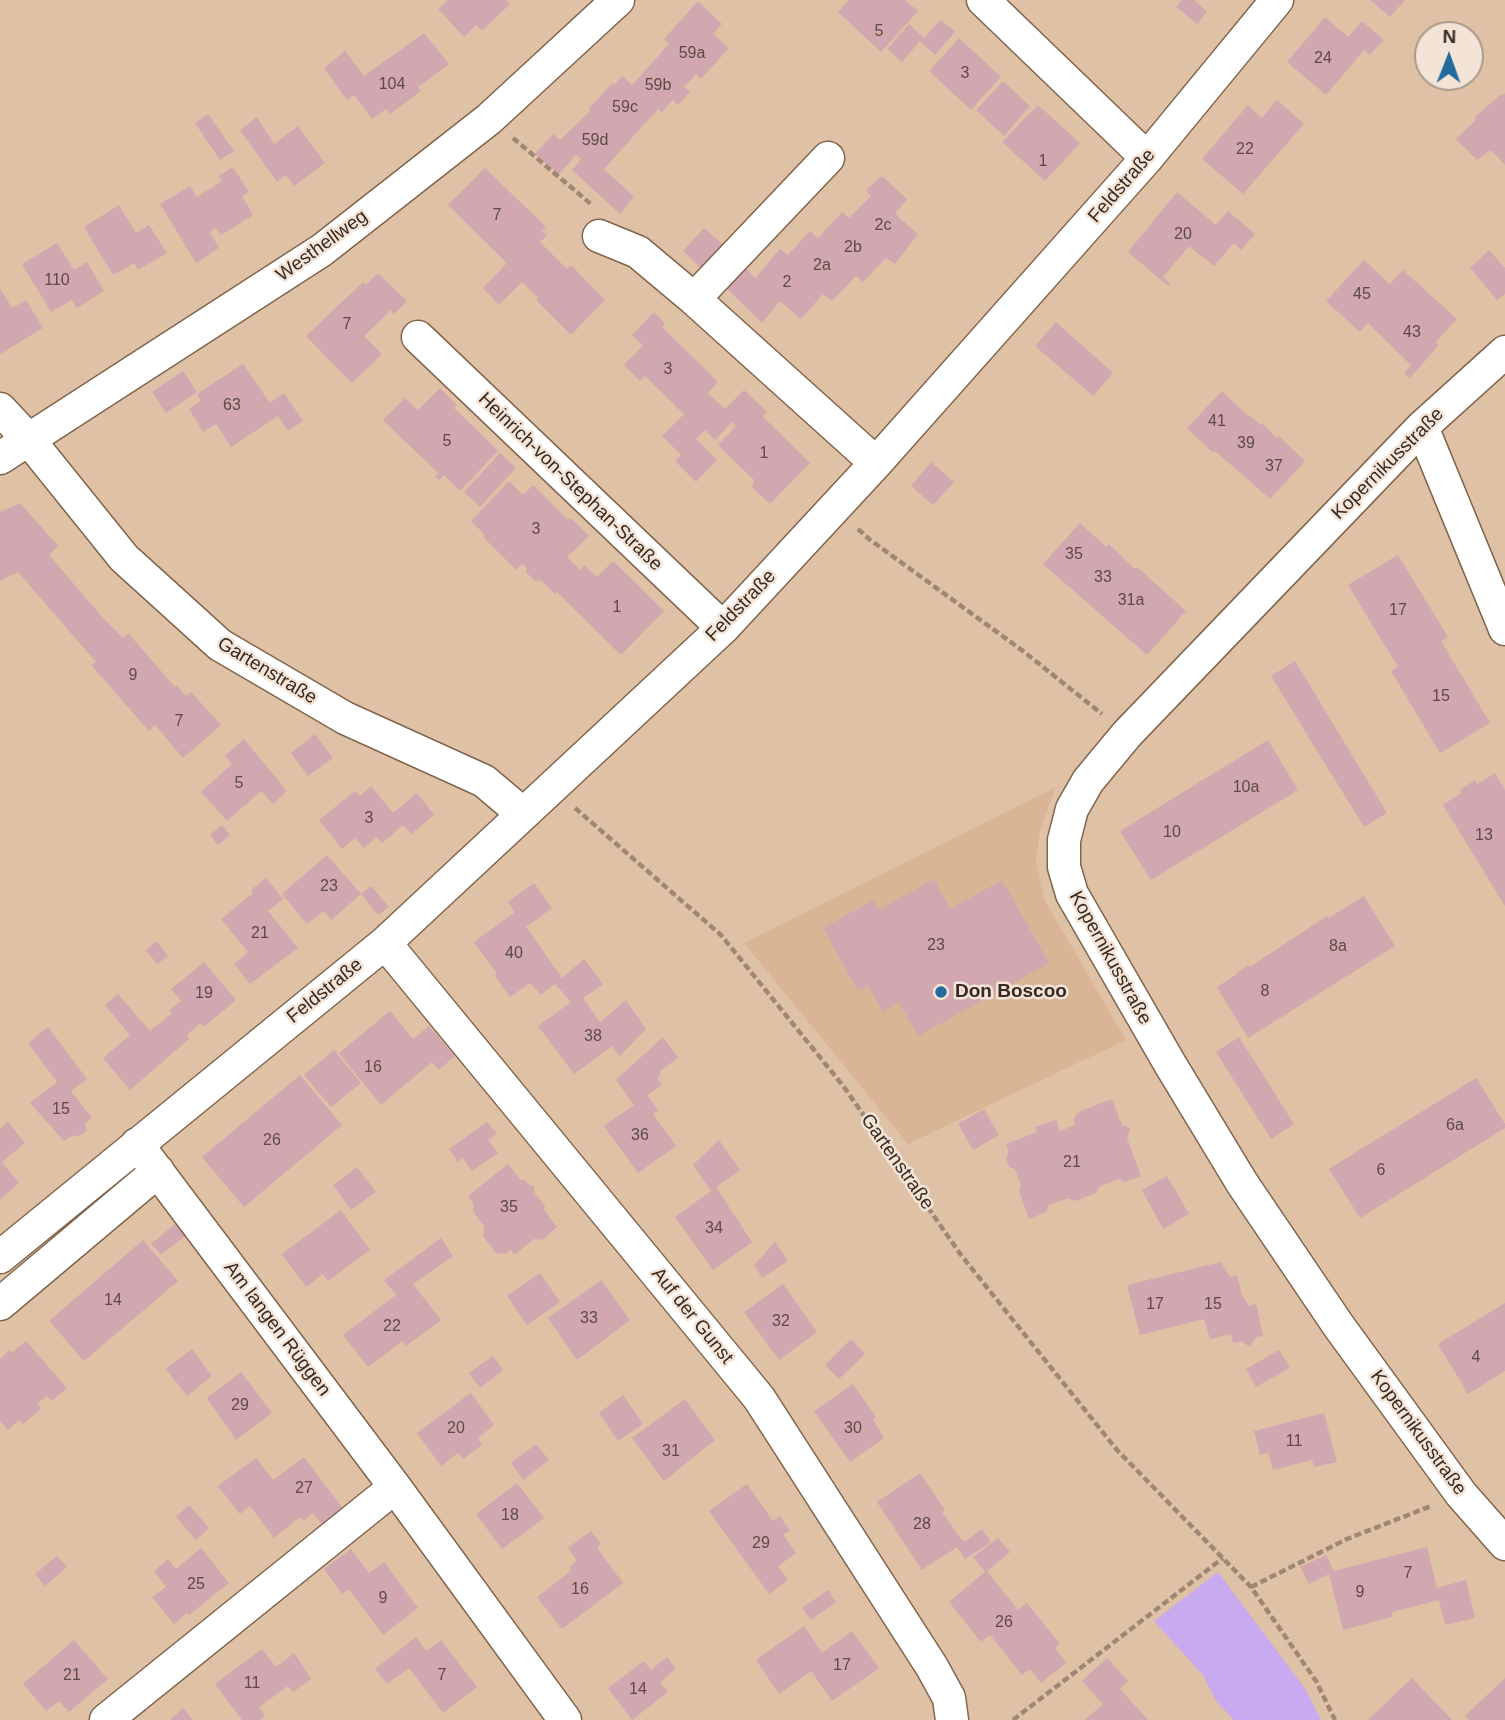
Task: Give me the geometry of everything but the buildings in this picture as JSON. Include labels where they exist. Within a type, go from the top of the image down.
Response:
[{"type":"street","name":"Westhellweg","points":[[0,458],[321,250],[489,119],[618,0]]},
{"type":"street","points":[[983,0],[1147,158]]},
{"type":"street","name":"Feldstraße","points":[[0,1257],[385,943],[723,628],[876,463],[1147,158],[1277,0]]},
{"type":"street","points":[[694,299],[828,158]]},
{"type":"street","points":[[599,236],[638,252],[876,463]]},
{"type":"street","name":"Heinrich-von-Stephan-Straße","points":[[418,337],[723,628]]},
{"type":"street","name":"Kopernikusstraße","points":[[1505,352],[1422,427],[1127,734],[1088,781],[1072,810],[1064,840],[1064,867],[1072,894],[1242,1184],[1338,1325],[1461,1494],[1505,1545]]},
{"type":"street","name":"Gartenstraße","points":[[0,409],[29,440],[124,558],[220,645],[345,718],[484,782],[522,813]]},
{"type":"street","points":[[1422,427],[1505,629]]},
{"type":"street","name":"Auf der Gunst","points":[[385,943],[759,1398],[932,1667],[949,1698],[952,1720]]},
{"type":"street","points":[[0,1304],[158,1171],[137,1144]]},
{"type":"street","name":"Am langen Rüggen","points":[[158,1171],[395,1487],[565,1720]]},
{"type":"street","points":[[106,1720],[395,1487]]},
{"type":"path","points":[[489,119],[592,205],[599,236]]},
{"type":"path","points":[[835,506],[869,539],[1023,651],[1127,734]]},
{"type":"path","name":"Gartenstraße","points":[[550,787],[721,935],[844,1087],[961,1255],[1117,1450],[1251,1587],[1316,1681],[1335,1720]]},
{"type":"path","points":[[1251,1587],[1347,1539],[1461,1494]]},
{"type":"path","points":[[1013,1720],[1223,1558]]},
{"type":"shaded area","name":"Don Boscoo","points":[[1056,787],[1040,830],[1036,860],[1044,899],[1126,1040],[908,1144],[744,943]]},
{"type":"shaded area","points":[[1218,1572],[1306,1690],[1321,1720],[1234,1720],[1216,1701],[1203,1675],[1154,1621]]},
{"type":"place","name":"Don Boscoo","points":[[941,992]]}]
